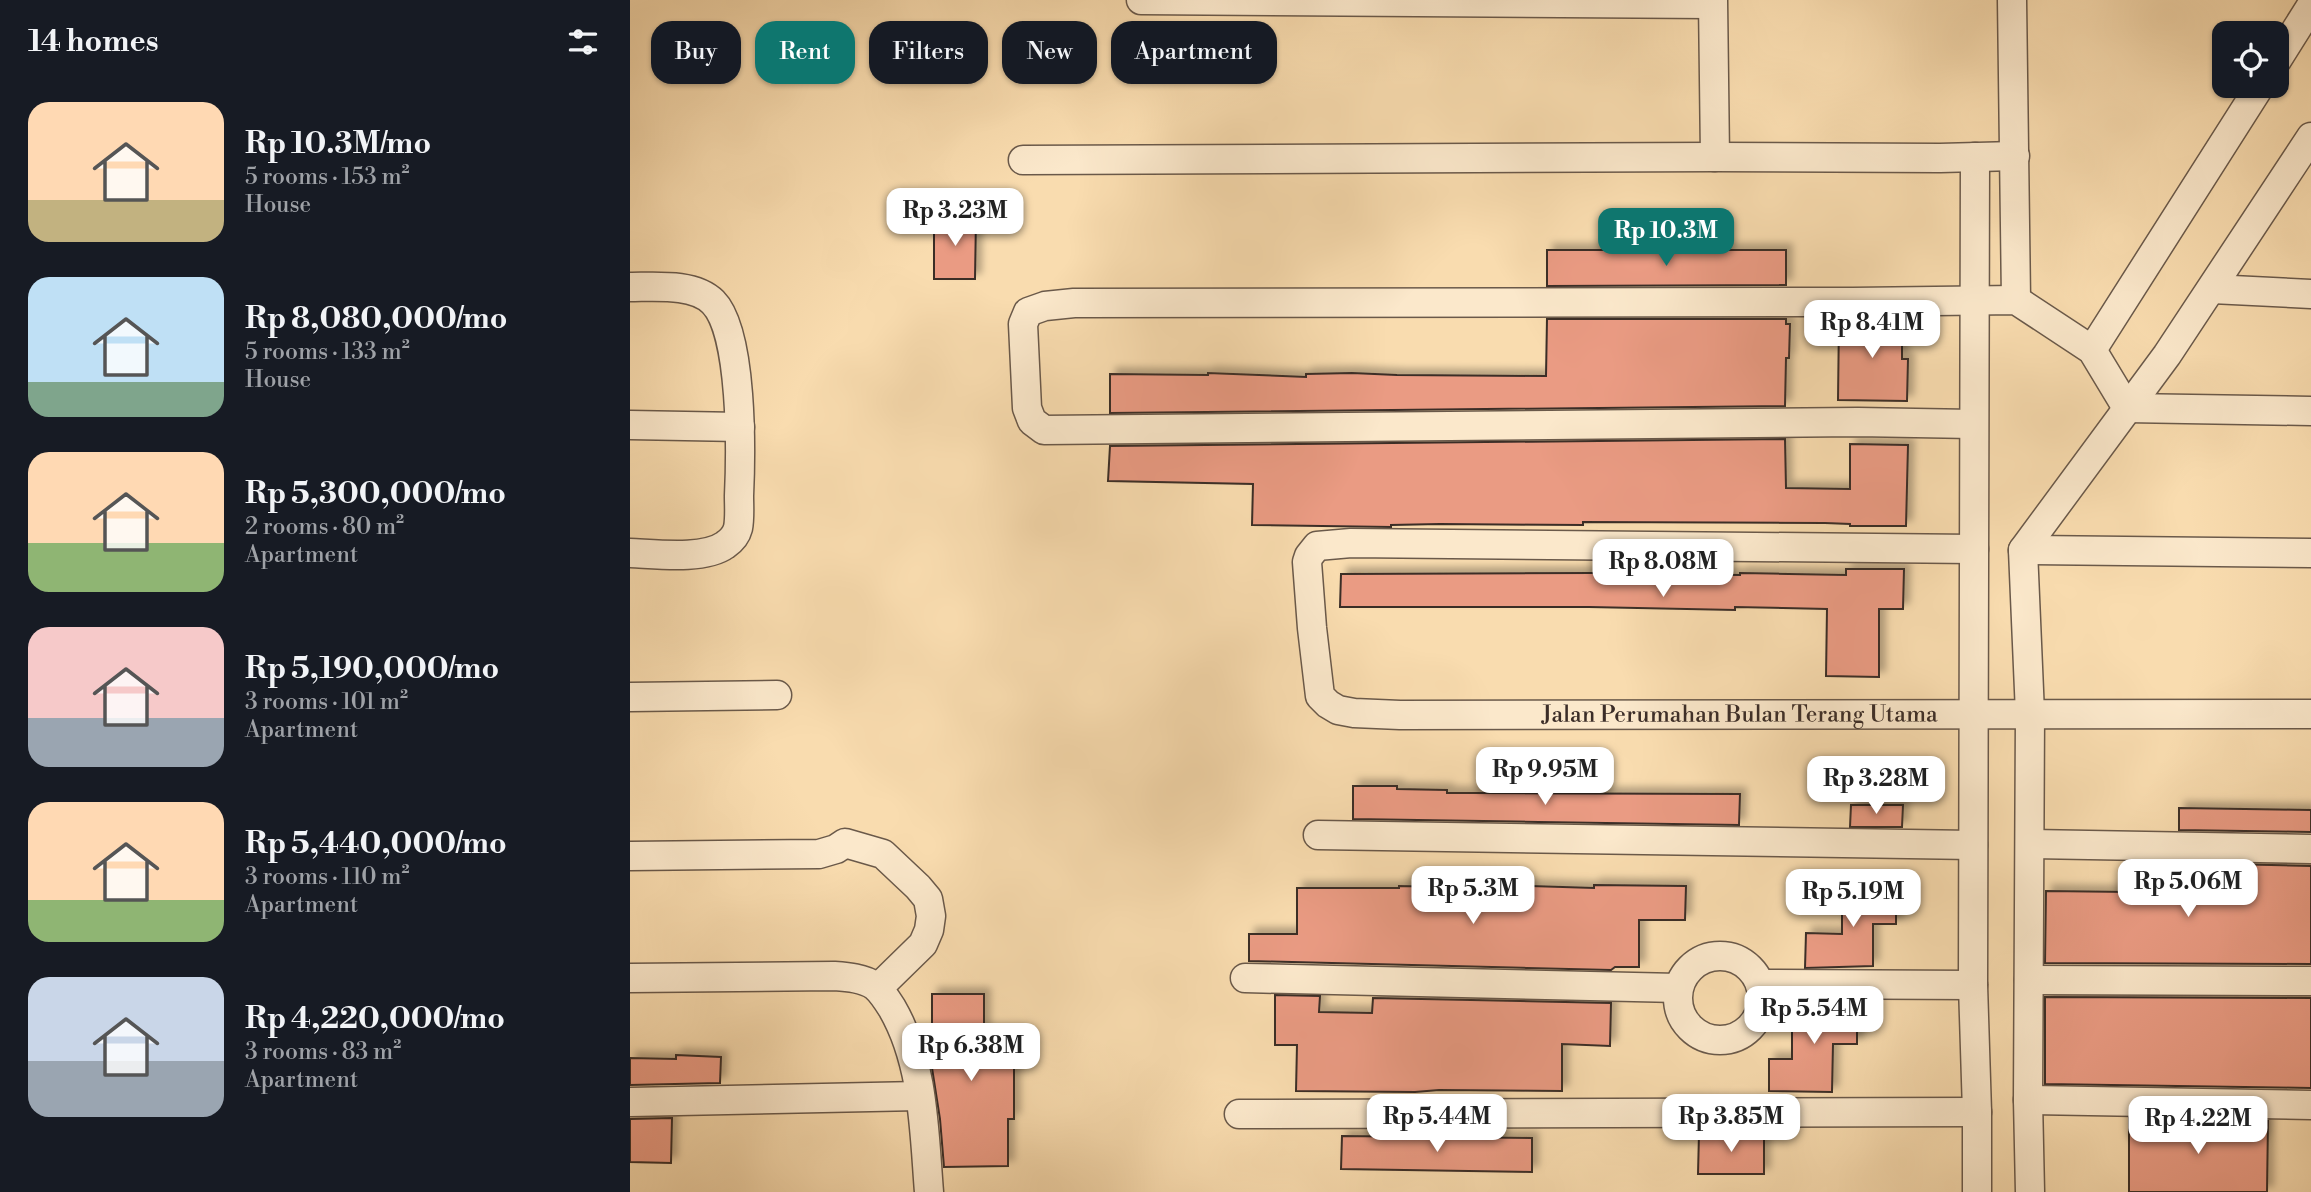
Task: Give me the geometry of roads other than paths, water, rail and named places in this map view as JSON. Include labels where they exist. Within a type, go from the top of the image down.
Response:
[{"type":"street","points":[[1141,0],[1713,2],[1715,157]]},
{"type":"street","points":[[2012,0],[2017,300]]},
{"type":"street","points":[[2289,41],[2311,6]]},
{"type":"street","points":[[2092,351],[2252,98]]},
{"type":"street","points":[[2030,1192],[2030,713],[2023,550],[2167,355],[2311,137]]},
{"type":"street","points":[[1023,160],[2015,156]]},
{"type":"street","points":[[1975,157],[1973,985],[1977,1192]]},
{"type":"street","points":[[630,287],[690,290],[712,301],[722,314],[727,327],[740,427],[738,528],[733,538],[712,551],[630,553]]},
{"type":"street","points":[[2212,289],[2311,295]]},
{"type":"street","points":[[1973,424],[1844,422],[1048,430],[1035,425],[1027,408],[1023,324],[1028,312],[1045,306],[1074,303],[2017,300],[2092,351],[2127,408]]},
{"type":"street","points":[[2127,408],[2311,411]]},
{"type":"street","points":[[630,425],[740,427]]},
{"type":"street","name":"Jalan Perumahan Bulan Terang Utama","points":[[1974,549],[1351,543],[1317,546],[1307,562],[1320,696],[1338,710],[1413,715],[2311,714]]},
{"type":"street","points":[[2023,550],[2311,553]]},
{"type":"street","points":[[630,697],[777,695]]},
{"type":"street","points":[[1318,835],[1973,845]]},
{"type":"street","points":[[630,856],[820,854],[845,843],[883,854],[928,899],[931,916],[923,944],[878,988]]},
{"type":"street","points":[[2030,844],[2311,849]]},
{"type":"street","points":[[1729,956],[1749,966],[1761,984],[1763,1007],[1753,1027],[1733,1039],[1711,1040],[1691,1030],[1679,1010],[1678,988],[1689,969],[1707,957],[1729,956]]},
{"type":"street","points":[[630,978],[834,976],[853,977],[878,988],[902,1025],[911,1049],[929,1192]]},
{"type":"street","points":[[1245,978],[1678,988]]},
{"type":"street","points":[[2029,980],[2311,982]]},
{"type":"street","points":[[1761,984],[1973,985]]},
{"type":"street","points":[[630,1102],[919,1096]]},
{"type":"street","points":[[2028,1100],[2311,1105]]},
{"type":"street","points":[[1239,1114],[1977,1112]]}]
